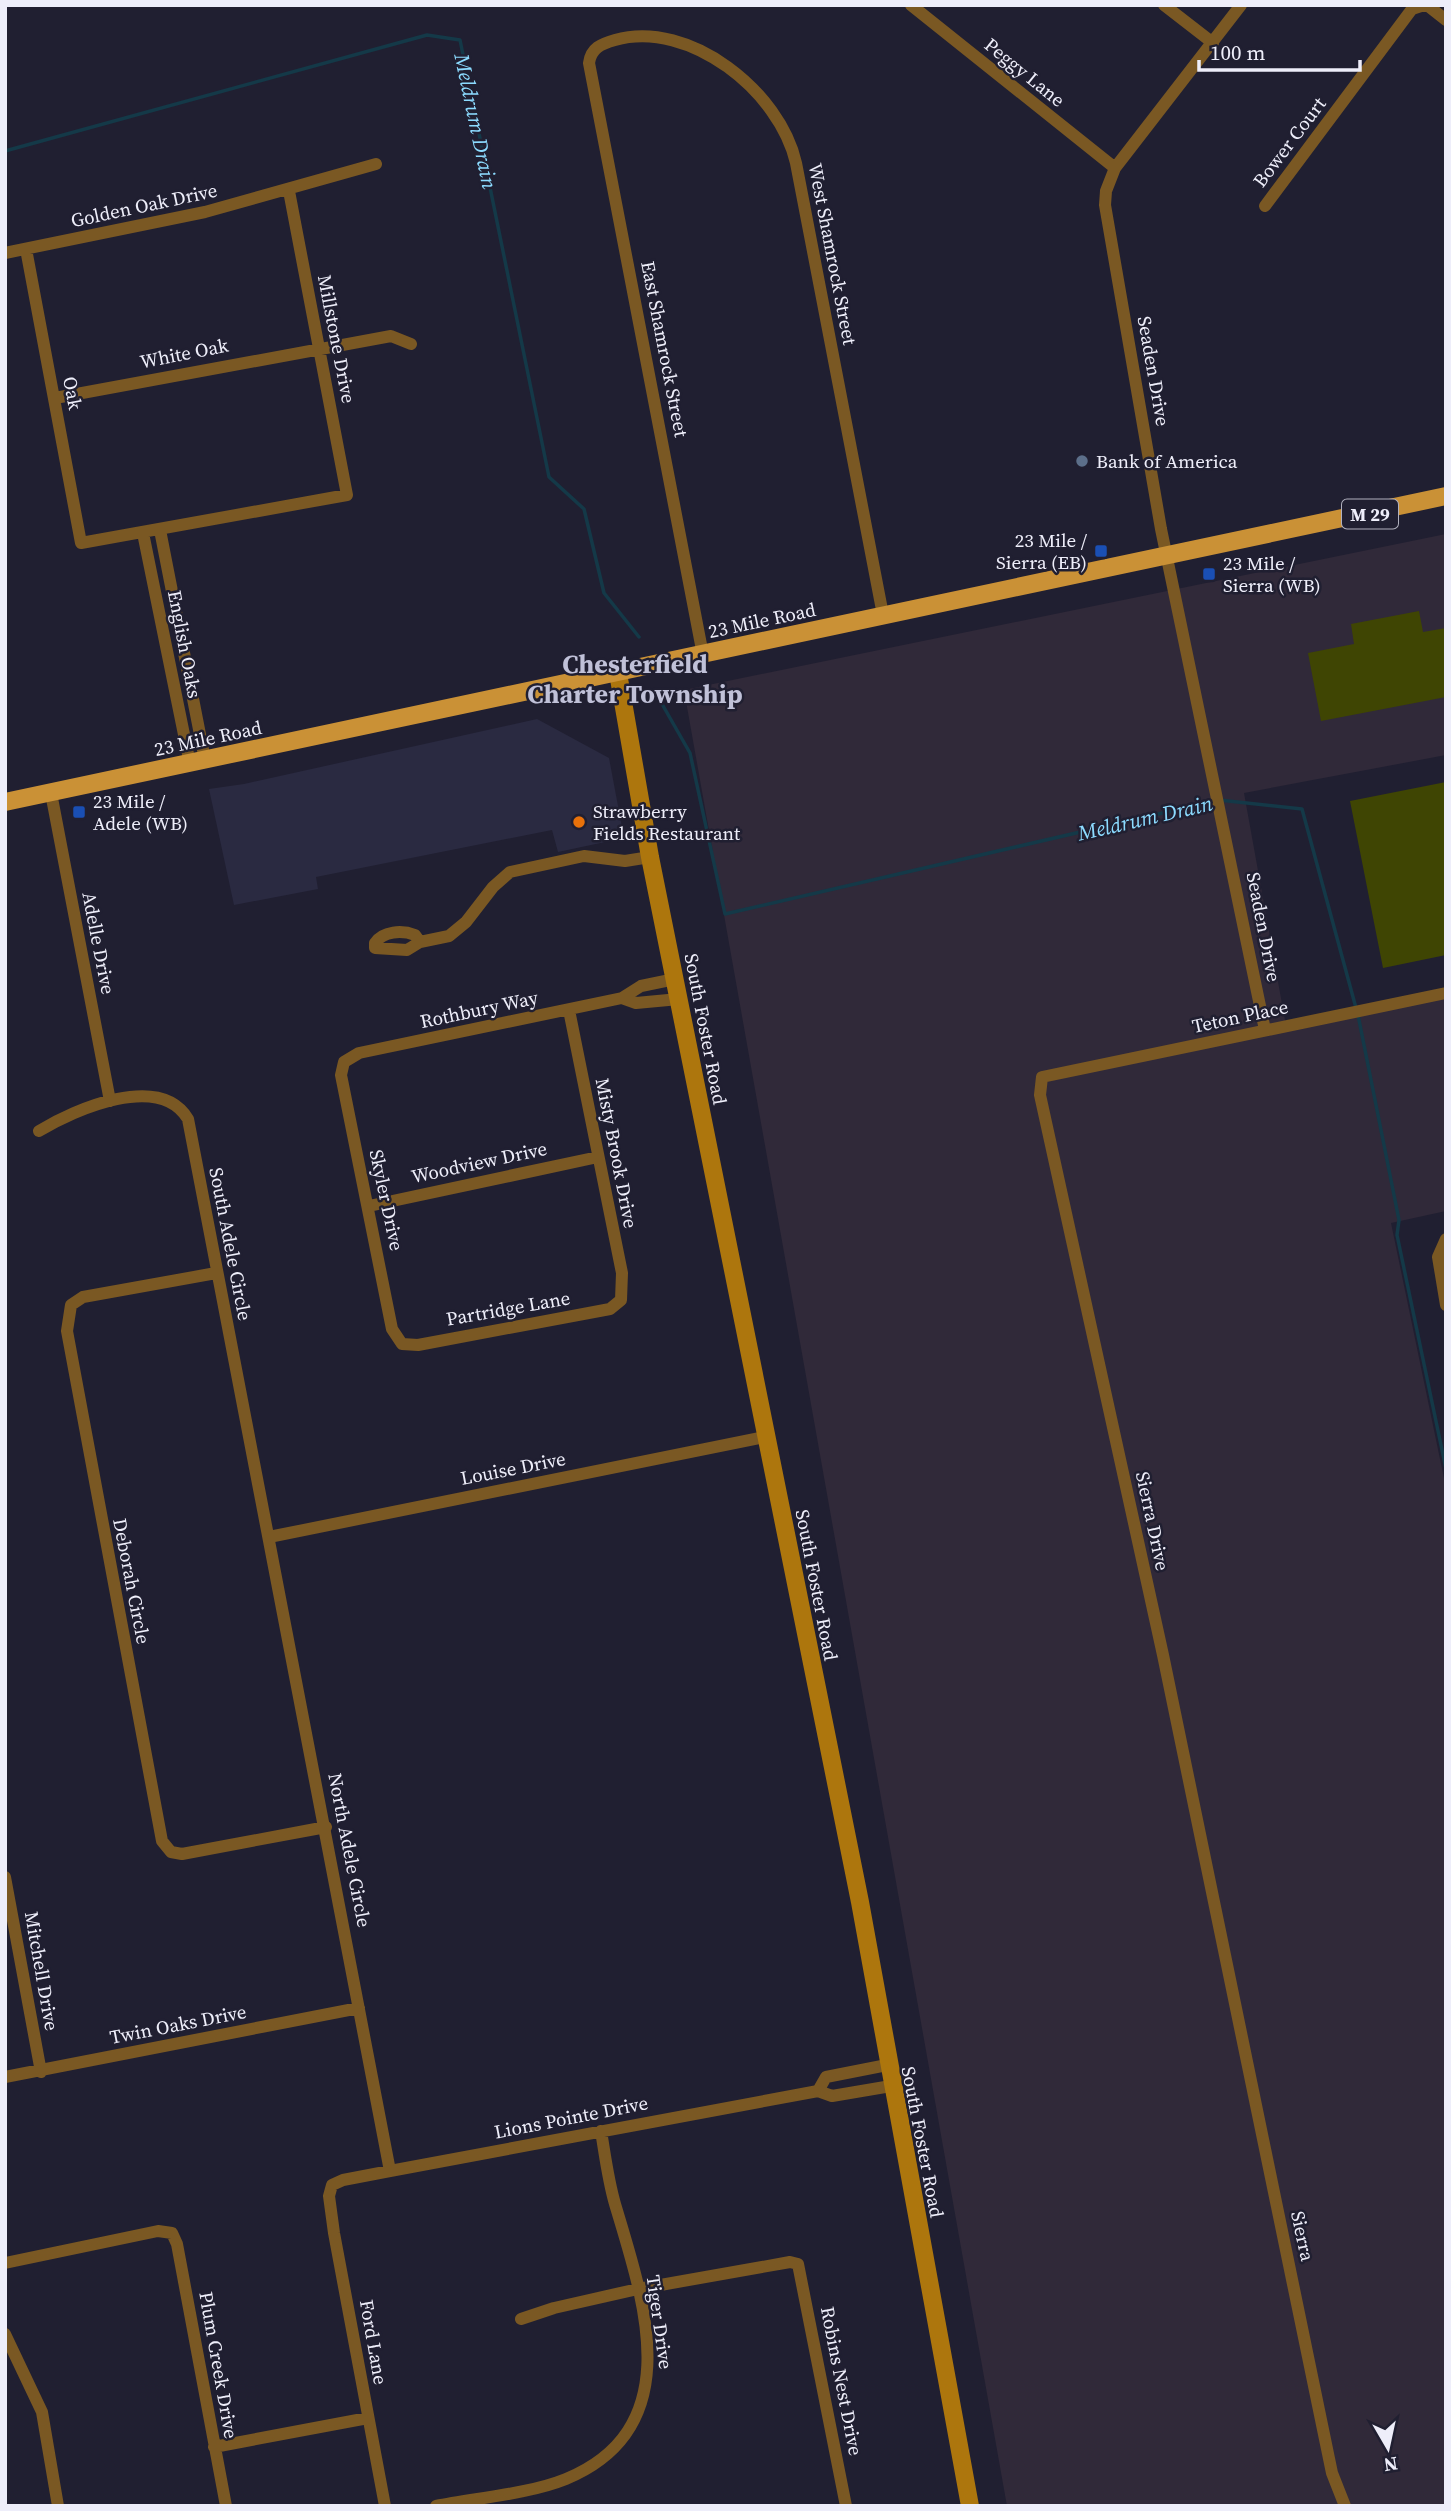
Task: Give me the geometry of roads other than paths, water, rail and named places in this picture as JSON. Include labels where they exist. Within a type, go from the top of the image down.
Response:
[{"type":"main road","name":"23 Mile Road","points":[[5,802],[1446,496]]},
{"type":"street","name":"Peggy Lane","points":[[911,5],[1115,168]]},
{"type":"street","points":[[1164,5],[1213,43]]},
{"type":"street","name":"Seaden Drive","points":[[1241,5],[1115,168],[1106,191],[1105,205],[1167,556],[1265,1030]]},
{"type":"street","points":[[1425,5],[1446,20]]},
{"type":"street","name":"Bower Court","points":[[1265,206],[1412,9],[1425,5]]},
{"type":"street","name":"West Shamrock Street","points":[[592,51],[613,40],[640,35],[675,39],[691,44],[757,93],[784,125],[796,163],[883,615]]},
{"type":"street","name":"East Shamrock Street","points":[[592,51],[590,69],[703,654]]},
{"type":"street","name":"Golden Oak Drive","points":[[5,253],[205,212],[289,191],[376,164]]},
{"type":"street","name":"Millstone Drive","points":[[160,530],[347,495],[289,191]]},
{"type":"street","name":"Oak","points":[[26,249],[81,543],[143,533]]},
{"type":"street","name":"White Oak","points":[[55,398],[391,336],[411,344]]},
{"type":"street","points":[[143,533],[160,530]]},
{"type":"street","name":"English Oaks","points":[[160,530],[197,762]]},
{"type":"street","name":"English Oaks","points":[[143,533],[197,762]]},
{"type":"street","name":"South Foster Road","points":[[618,673],[650,858],[857,1889],[887,2065],[970,2506]]},
{"type":"street","name":"Adelle Drive","points":[[51,793],[110,1101]]},
{"type":"street","points":[[376,948],[407,950],[420,942],[442,939],[457,930],[493,887],[510,872],[584,856],[625,861],[650,858]]},
{"type":"street","name":"Rothbury Way","points":[[344,1062],[359,1053],[622,998],[641,986],[675,979]]},
{"type":"street","name":"Teton Place","points":[[1042,1077],[1446,993]]},
{"type":"street","name":"Rothbury Way","points":[[622,998],[636,1003],[679,999]]},
{"type":"street","name":"Misty Brook Drive","points":[[569,1010],[622,1273],[624,1291],[619,1303]]},
{"type":"street","name":"Skyler Drive","points":[[344,1062],[341,1075],[392,1329],[402,1344]]},
{"type":"street","name":"Sierra Drive","points":[[1042,1077],[1040,1095],[1163,1655],[1228,1973]]},
{"type":"street","name":"South Adele Circle","points":[[39,1131],[68,1114],[110,1101],[144,1096],[166,1100],[182,1108],[188,1119],[269,1537]]},
{"type":"street","name":"Woodview Drive","points":[[369,1206],[598,1157]]},
{"type":"street","points":[[1446,1239],[1438,1257],[1446,1305]]},
{"type":"street","name":"Deborah Circle","points":[[216,1273],[83,1297],[71,1305],[67,1321],[81,1415],[162,1842],[171,1852],[183,1854],[326,1827]]},
{"type":"street","name":"Partridge Lane","points":[[402,1344],[418,1345],[610,1309],[619,1303]]},
{"type":"street","name":"Louise Drive","points":[[269,1537],[765,1437]]},
{"type":"street","name":"North Adele Circle","points":[[269,1537],[390,2171]]},
{"type":"street","name":"Mitchell Drive","points":[[5,1877],[41,2072]]},
{"type":"street","name":"Sierra","points":[[1228,1973],[1332,2473],[1345,2506]]},
{"type":"street","name":"Twin Oaks Drive","points":[[5,2077],[359,2008]]},
{"type":"street","points":[[887,2065],[826,2077],[818,2091],[832,2096],[891,2086]]},
{"type":"street","name":"Lions Pointe Drive","points":[[332,2186],[343,2180],[818,2091]]},
{"type":"street","name":"Tiger Drive","points":[[436,2506],[565,2479],[598,2462],[619,2443],[636,2419],[648,2381],[649,2365],[638,2289],[610,2185],[601,2130]]},
{"type":"street","name":"Ford Lane","points":[[332,2186],[329,2196],[331,2212],[385,2506]]},
{"type":"street","name":"Plum Creek Drive","points":[[5,2263],[158,2231],[172,2233],[179,2256],[226,2506]]},
{"type":"street","name":"Robins Nest Drive","points":[[638,2289],[790,2262],[798,2264],[846,2506]]},
{"type":"street","points":[[522,2319],[554,2308],[638,2289]]},
{"type":"street","points":[[5,2334],[42,2412],[58,2506]]},
{"type":"street","points":[[214,2447],[368,2418]]},
{"type":"waterway","name":"Meldrum Drain","points":[[5,151],[427,35],[460,40],[549,477],[584,509],[604,593],[639,637]]},
{"type":"waterway","name":"Meldrum Drain","points":[[654,690],[690,753],[725,914],[1219,800],[1302,809],[1356,1008]]},
{"type":"waterway","name":"Meldrum Drain","points":[[1358,1015],[1399,1220],[1397,1235],[1446,1469]]},
{"type":"place","name":"Bank of America","points":[[1082,461]]},
{"type":"place","name":"23 Mile / Sierra (EB)","points":[[1101,551]]},
{"type":"place","name":"23 Mile / Sierra (WB)","points":[[1209,574]]},
{"type":"place","name":"23 Mile / Adele (WB)","points":[[79,812]]},
{"type":"place","name":"Strawberry Fields Restaurant","points":[[579,822]]},
{"type":"district","name":"Chesterfield Charter Township","points":[[635,679]]}]
